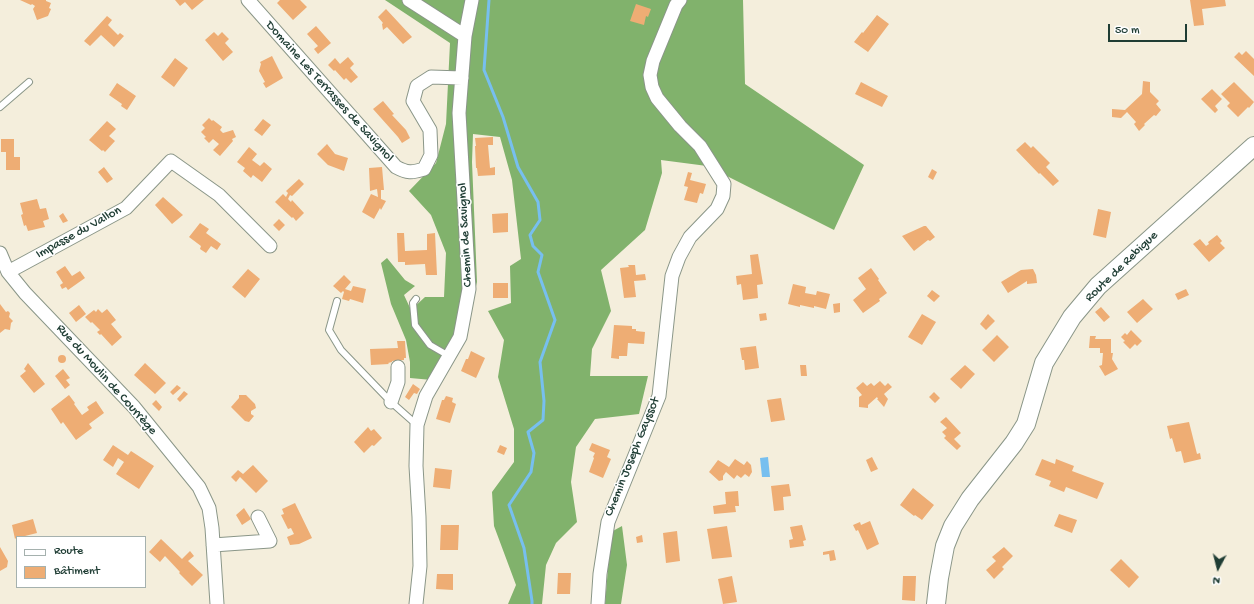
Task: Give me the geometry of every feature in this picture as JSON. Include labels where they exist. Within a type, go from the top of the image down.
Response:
[{"type":"street","name":"Domaine Les Terrasses de Savignol","points":[[248,0],[396,167],[404,171],[413,172],[424,169],[431,155],[430,130],[413,101],[417,86],[431,77],[462,78]]},
{"type":"street","points":[[409,0],[465,36]]},
{"type":"street","name":"Chemin de Savignol","points":[[416,604],[420,566],[416,466],[417,425],[426,396],[460,337],[469,289],[459,113],[465,36],[472,0]]},
{"type":"street","name":"Chemin Joseph Gayssot","points":[[598,604],[600,574],[608,522],[659,396],[672,276],[679,257],[690,237],[716,209],[723,196],[724,184],[700,146],[680,126],[657,98],[652,87],[650,75],[653,61],[680,0]]},
{"type":"street","name":"Route de Rebigue","points":[[936,604],[945,546],[953,526],[970,500],[1014,443],[1026,424],[1044,363],[1072,317],[1098,286],[1254,146]]},
{"type":"street","name":"Impasse du Vallon","points":[[8,272],[126,208],[171,161],[219,195],[270,246]]},
{"type":"street","name":"Rue du Moulin de Courrège","points":[[0,253],[8,272],[25,293],[134,407],[198,487],[209,508],[212,528],[217,604]]},
{"type":"street","points":[[391,402],[398,382],[398,367]]},
{"type":"street","points":[[213,545],[270,541],[258,517]]},
{"type":"lane","points":[[0,107],[29,82]]},
{"type":"lane","points":[[416,299],[413,303],[415,325],[430,345],[449,356]]},
{"type":"lane","points":[[337,301],[330,330],[341,350],[391,402],[417,425]]},
{"type":"green space","points":[[385,0],[743,0],[745,84],[864,165],[834,230],[707,166],[661,160],[662,173],[645,230],[601,270],[611,311],[592,349],[590,376],[648,376],[639,414],[595,419],[576,447],[571,482],[577,522],[556,543],[546,565],[542,604],[508,604],[516,585],[494,526],[492,492],[514,462],[514,429],[498,377],[504,340],[488,311],[511,303],[510,266],[521,259],[512,180],[500,137],[473,134],[472,162],[477,282],[467,324],[432,380],[410,378],[410,362],[406,340],[391,304],[381,263],[387,258],[405,280],[415,286],[404,295],[411,310],[425,297],[444,297],[446,253],[431,215],[409,191],[436,163],[446,124],[450,43]]},
{"type":"green space","points":[[622,526],[627,565],[621,604],[605,604],[611,532]]},
{"type":"water","points":[[768,457],[770,477],[762,477],[760,458]]},
{"type":"building","points":[[20,0],[46,0],[51,3],[49,8],[51,9],[48,16],[37,20],[33,9],[35,6]]},
{"type":"building","points":[[175,0],[204,0],[192,10],[185,2],[180,6]]},
{"type":"building","points":[[280,0],[300,0],[307,7],[293,20],[277,3]]},
{"type":"building","points":[[1190,0],[1225,0],[1226,6],[1202,9],[1204,25],[1194,26]]},
{"type":"building","points":[[636,4],[651,9],[648,17],[646,16],[644,25],[630,21]]},
{"type":"building","points":[[386,9],[412,37],[403,44],[387,27],[383,30],[383,23],[378,17]]},
{"type":"building","points":[[877,15],[889,24],[868,52],[854,42]]},
{"type":"building","points":[[107,16],[112,20],[108,25],[118,35],[120,33],[124,36],[114,47],[101,35],[90,46],[84,41]]},
{"type":"building","points":[[316,26],[331,43],[318,54],[314,49],[318,46],[307,34]]},
{"type":"building","points":[[214,32],[218,36],[222,32],[229,39],[225,43],[233,52],[223,61],[205,40]]},
{"type":"building","points":[[1246,51],[1254,59],[1254,76],[1234,57],[1239,52],[1242,55]]},
{"type":"building","points":[[272,56],[283,78],[266,88],[263,83],[265,82],[259,71],[261,64],[260,62]]},
{"type":"building","points":[[348,57],[354,64],[350,68],[358,77],[351,83],[346,78],[344,80],[328,65],[335,58],[340,64]]},
{"type":"building","points":[[175,58],[188,68],[174,87],[161,77]]},
{"type":"building","points":[[1143,81],[1150,82],[1150,92],[1159,101],[1156,104],[1161,110],[1156,116],[1154,115],[1144,124],[1145,125],[1139,131],[1134,124],[1136,122],[1127,112],[1121,118],[1112,117],[1112,109],[1125,110],[1142,94]]},
{"type":"building","points":[[861,82],[888,96],[882,107],[855,94]]},
{"type":"building","points":[[1234,82],[1254,102],[1238,117],[1227,106],[1230,103],[1221,94]]},
{"type":"building","points":[[117,83],[136,96],[127,110],[121,106],[122,104],[109,95]]},
{"type":"building","points":[[1212,89],[1222,99],[1215,106],[1218,110],[1215,113],[1201,99]]},
{"type":"building","points":[[383,101],[394,114],[392,115],[406,130],[410,138],[402,143],[373,109]]},
{"type":"building","points":[[209,118],[222,127],[220,130],[223,133],[233,130],[236,137],[232,139],[233,141],[220,156],[213,150],[219,144],[213,139],[209,143],[201,132],[205,128],[202,125]]},
{"type":"building","points":[[263,119],[271,125],[262,136],[254,130]]},
{"type":"building","points":[[107,121],[116,129],[109,136],[115,141],[105,152],[89,140]]},
{"type":"building","points":[[493,137],[493,145],[488,145],[490,168],[495,167],[495,175],[478,176],[476,168],[475,138]]},
{"type":"building","points":[[1,139],[14,139],[14,157],[20,157],[20,170],[6,170],[6,152],[1,152]]},
{"type":"building","points":[[1025,142],[1031,148],[1033,146],[1050,163],[1046,167],[1059,181],[1053,186],[1016,150]]},
{"type":"building","points":[[327,144],[335,154],[348,158],[344,171],[328,165],[317,154]]},
{"type":"building","points":[[249,147],[257,154],[252,160],[260,166],[264,162],[272,169],[262,182],[253,175],[251,178],[243,171],[245,168],[237,162]]},
{"type":"building","points":[[104,167],[113,179],[107,183],[98,172]]},
{"type":"building","points":[[382,167],[384,190],[381,190],[381,199],[386,201],[374,219],[362,212],[371,194],[378,197],[377,189],[370,191],[369,168]]},
{"type":"building","points":[[932,169],[937,172],[933,180],[928,177]]},
{"type":"building","points":[[688,172],[692,173],[690,180],[706,184],[703,194],[700,193],[697,203],[684,200],[688,187],[684,186]]},
{"type":"building","points":[[299,179],[304,184],[292,196],[290,195],[288,199],[291,202],[292,200],[304,213],[296,221],[275,202],[283,194],[286,197],[288,193],[286,191]]},
{"type":"building","points":[[163,197],[183,215],[172,224],[155,205]]},
{"type":"building","points":[[37,199],[40,209],[46,208],[49,219],[43,221],[45,227],[28,231],[26,225],[24,226],[20,203]]},
{"type":"building","points":[[1098,209],[1111,212],[1106,238],[1093,235]]},
{"type":"building","points":[[63,213],[68,221],[63,223],[59,216]]},
{"type":"building","points":[[508,213],[508,232],[493,233],[492,214]]},
{"type":"building","points":[[279,219],[285,225],[279,231],[273,225]]},
{"type":"building","points":[[200,223],[209,229],[206,233],[221,244],[217,250],[211,246],[206,253],[200,249],[201,246],[189,237]]},
{"type":"building","points":[[926,226],[935,237],[930,241],[928,240],[914,251],[902,236]]},
{"type":"building","points":[[397,233],[404,233],[405,251],[427,250],[427,234],[435,233],[437,275],[426,275],[425,264],[405,265],[405,262],[398,262]]},
{"type":"building","points":[[1217,235],[1222,241],[1220,243],[1225,248],[1209,262],[1193,244],[1200,239],[1206,246],[1209,244],[1208,242]]},
{"type":"building","points":[[758,254],[763,284],[757,285],[758,298],[743,300],[741,284],[737,285],[736,276],[752,274],[750,255]]},
{"type":"building","points":[[628,265],[635,265],[636,275],[645,274],[646,280],[634,281],[636,297],[624,298],[620,268],[629,267]]},
{"type":"building","points":[[65,266],[72,276],[80,271],[85,278],[68,290],[66,287],[62,289],[60,285],[63,283],[56,272]]},
{"type":"building","points":[[871,268],[887,293],[879,299],[880,301],[863,313],[853,300],[866,289],[858,278]]},
{"type":"building","points":[[248,269],[260,279],[245,298],[232,287]]},
{"type":"building","points":[[1033,269],[1036,275],[1037,283],[1027,284],[1027,281],[1008,293],[1001,282],[1021,270]]},
{"type":"building","points":[[344,275],[351,282],[345,289],[351,291],[353,286],[366,289],[363,303],[350,299],[349,301],[342,299],[344,292],[343,291],[341,293],[333,286]]},
{"type":"building","points":[[493,283],[508,283],[508,298],[493,298]]},
{"type":"building","points":[[793,284],[806,287],[805,293],[816,295],[817,291],[830,294],[826,309],[814,306],[814,308],[800,305],[800,307],[788,304]]},
{"type":"building","points":[[1186,289],[1189,295],[1178,300],[1175,294]]},
{"type":"building","points":[[932,290],[940,296],[934,302],[927,296]]},
{"type":"building","points":[[1143,299],[1153,309],[1137,323],[1127,312]]},
{"type":"building","points":[[840,303],[840,312],[834,313],[833,304]]},
{"type":"building","points":[[0,304],[6,312],[8,311],[10,313],[9,317],[13,321],[11,323],[10,330],[5,329],[0,333]]},
{"type":"building","points":[[79,305],[86,314],[76,322],[69,313]]},
{"type":"building","points":[[1101,307],[1110,317],[1104,322],[1095,312]]},
{"type":"building","points":[[98,309],[102,313],[107,309],[116,320],[111,324],[122,337],[112,346],[101,334],[100,335],[97,332],[100,330],[85,317],[94,310],[96,312]]},
{"type":"building","points":[[766,313],[767,320],[760,321],[759,314]]},
{"type":"building","points":[[922,314],[936,322],[922,345],[908,337]]},
{"type":"building","points":[[988,314],[995,321],[986,330],[980,324]]},
{"type":"building","points":[[614,325],[632,326],[632,329],[636,329],[636,331],[645,332],[644,344],[628,343],[627,356],[619,356],[619,359],[611,358]]},
{"type":"building","points":[[1131,330],[1142,341],[1137,346],[1135,344],[1130,349],[1123,342],[1125,341],[1121,337],[1125,333],[1127,335]]},
{"type":"building","points":[[997,335],[1009,347],[994,362],[982,350]]},
{"type":"building","points":[[1090,336],[1096,336],[1095,339],[1111,339],[1111,353],[1113,353],[1112,359],[1118,369],[1105,376],[1099,366],[1102,365],[1103,353],[1100,353],[1100,348],[1089,348]]},
{"type":"building","points":[[397,341],[405,341],[406,358],[404,358],[404,360],[392,361],[388,363],[389,364],[371,365],[370,349],[398,348]]},
{"type":"building","points":[[756,346],[759,368],[745,370],[744,360],[742,360],[740,348]]},
{"type":"building","points":[[471,351],[485,358],[476,378],[461,371]]},
{"type":"building","points":[[62,355],[65,356],[65,362],[62,363],[59,362],[58,359],[59,356]]},
{"type":"building","points":[[28,363],[45,384],[34,393],[20,376],[26,371],[24,369]]},
{"type":"building","points":[[145,363],[166,383],[155,394],[134,375]]},
{"type":"building","points":[[800,365],[806,365],[807,376],[801,376]]},
{"type":"building","points":[[965,365],[975,374],[961,389],[950,379]]},
{"type":"building","points":[[63,369],[70,378],[66,380],[70,385],[65,389],[55,376]]},
{"type":"building","points":[[880,381],[885,386],[888,383],[892,387],[884,394],[888,399],[884,407],[877,397],[868,405],[868,408],[859,407],[859,397],[862,395],[856,388],[863,382],[867,386],[871,383],[874,386]]},
{"type":"building","points":[[413,384],[420,389],[417,394],[414,393],[409,400],[405,397]]},
{"type":"building","points":[[177,385],[181,388],[173,395],[170,392]]},
{"type":"building","points":[[184,391],[188,394],[180,402],[177,399]]},
{"type":"building","points":[[934,392],[940,398],[935,403],[929,397]]},
{"type":"building","points":[[69,395],[82,415],[89,410],[87,407],[96,401],[104,413],[89,424],[92,428],[76,440],[63,422],[61,424],[51,409]]},
{"type":"building","points":[[239,395],[246,395],[255,404],[256,408],[251,411],[251,414],[254,416],[249,422],[245,421],[231,407],[239,398]]},
{"type":"building","points":[[446,396],[453,398],[452,402],[456,404],[450,423],[436,419],[442,400],[444,400]]},
{"type":"building","points":[[781,398],[785,420],[771,422],[767,400]]},
{"type":"building","points":[[156,400],[162,407],[159,411],[152,404]]},
{"type":"building","points":[[946,417],[961,433],[954,439],[961,446],[957,450],[944,438],[946,436],[942,432],[947,428],[940,422]]},
{"type":"building","points":[[1189,422],[1197,454],[1200,453],[1201,459],[1184,463],[1181,451],[1176,452],[1172,438],[1170,439],[1167,426]]},
{"type":"building","points":[[368,427],[371,431],[374,429],[382,438],[364,453],[354,442]]},
{"type":"building","points":[[592,443],[610,450],[607,457],[611,459],[603,478],[589,472],[595,453],[589,450]]},
{"type":"building","points":[[113,445],[128,455],[131,451],[154,466],[139,489],[116,474],[124,462],[118,458],[113,467],[103,460]]},
{"type":"building","points":[[500,445],[507,448],[504,455],[497,452]]},
{"type":"building","points":[[872,457],[878,469],[871,472],[866,460]]},
{"type":"building","points":[[735,459],[744,465],[747,461],[751,465],[752,472],[749,477],[745,474],[741,478],[737,475],[734,479],[726,472],[723,476],[723,480],[719,481],[709,472],[718,460],[729,467]]},
{"type":"building","points":[[1042,459],[1055,464],[1056,459],[1074,466],[1072,471],[1104,483],[1097,499],[1066,487],[1064,492],[1049,486],[1051,481],[1035,475]]},
{"type":"building","points":[[253,465],[268,481],[256,493],[240,477],[236,482],[231,477],[238,470],[243,474]]},
{"type":"building","points":[[435,468],[452,470],[450,489],[433,487]]},
{"type":"building","points":[[789,484],[791,496],[783,497],[784,510],[774,511],[771,486]]},
{"type":"building","points":[[913,488],[934,505],[922,520],[915,515],[914,516],[900,505]]},
{"type":"building","points":[[738,491],[739,506],[735,506],[736,512],[714,514],[713,506],[726,504],[725,492]]},
{"type":"building","points":[[295,503],[312,538],[299,544],[290,545],[287,537],[294,534],[291,528],[288,529],[281,515],[284,514],[282,509]]},
{"type":"building","points":[[244,508],[251,519],[242,525],[236,515]]},
{"type":"building","points":[[1059,514],[1077,520],[1072,533],[1054,526]]},
{"type":"building","points":[[33,519],[37,533],[25,536],[16,536],[15,539],[12,525]]},
{"type":"building","points":[[870,521],[879,544],[867,550],[858,530],[856,531],[853,525],[860,522],[861,525]]},
{"type":"building","points":[[441,525],[459,525],[458,550],[440,550]]},
{"type":"building","points":[[802,525],[806,540],[803,541],[804,546],[790,548],[789,540],[793,539],[790,527]]},
{"type":"building","points":[[727,526],[732,557],[712,559],[707,529]]},
{"type":"building","points":[[677,531],[680,561],[666,563],[663,533]]},
{"type":"building","points":[[642,535],[643,542],[637,543],[636,537]]},
{"type":"building","points":[[161,539],[182,559],[190,551],[194,556],[188,561],[203,575],[192,586],[165,556],[160,562],[149,552]]},
{"type":"building","points":[[0,547],[8,561],[7,567],[0,571]]},
{"type":"building","points":[[1004,547],[1013,556],[1002,567],[1004,569],[994,579],[986,570],[996,561],[992,557]]},
{"type":"building","points":[[834,550],[836,560],[830,561],[829,554],[823,555],[823,552]]},
{"type":"building","points":[[1121,559],[1139,577],[1129,588],[1110,570]]},
{"type":"building","points":[[558,573],[571,573],[570,594],[557,594]]},
{"type":"building","points":[[437,574],[453,574],[453,590],[436,589]]},
{"type":"building","points":[[732,576],[737,602],[723,604],[718,579]]},
{"type":"building","points":[[903,576],[916,576],[915,601],[902,600]]},
{"type":"waterway","points":[[489,0],[484,70],[503,117],[518,167],[538,202],[540,220],[530,235],[533,246],[542,255],[538,272],[555,320],[540,362],[544,401],[543,420],[528,432],[534,453],[531,472],[509,505],[524,548],[532,604]]}]
